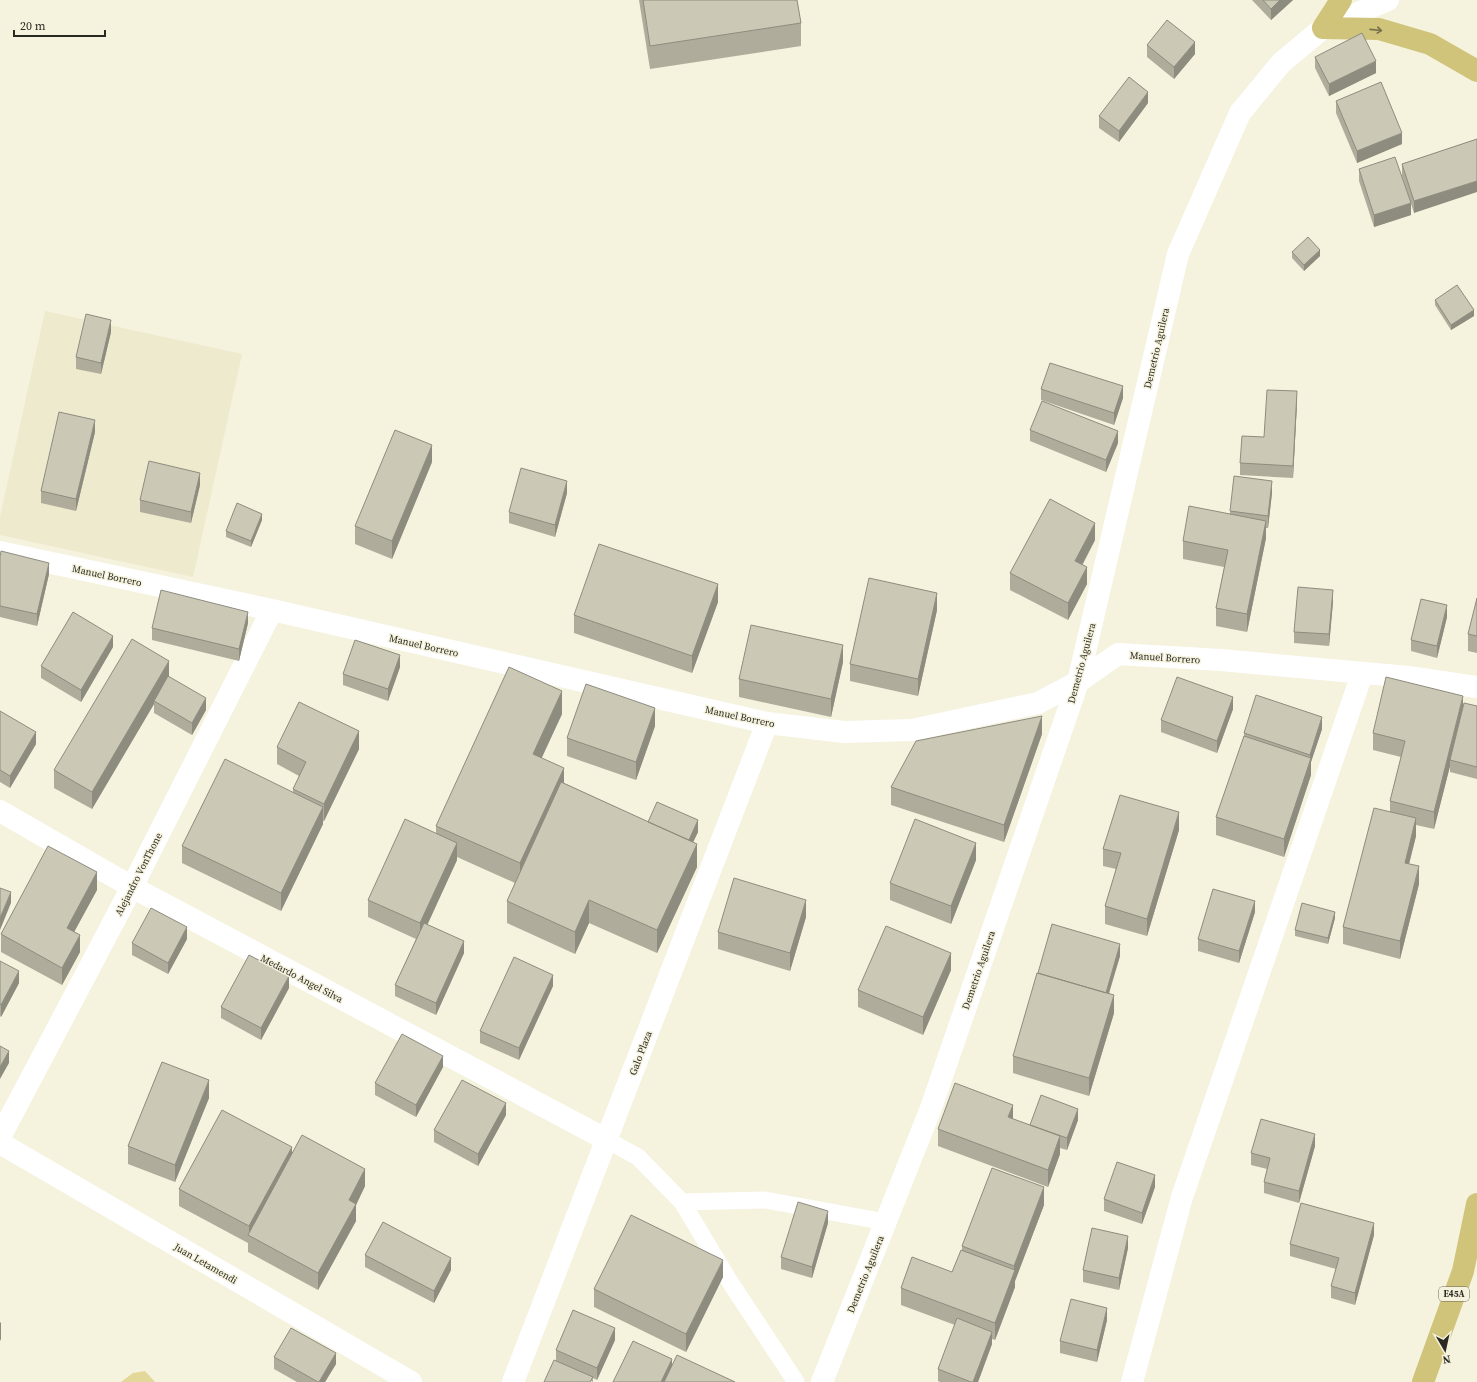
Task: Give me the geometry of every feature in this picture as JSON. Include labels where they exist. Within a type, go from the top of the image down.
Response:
[{"type":"highway","points":[[1323,28],[1341,0]]},
{"type":"highway","points":[[1323,28],[1379,29],[1430,44],[1477,71]]},
{"type":"highway","name":"E45A","points":[[1423,1382],[1463,1271],[1477,1204]]},
{"type":"street","name":"Demetrio Aguilera","points":[[822,1382],[931,1108],[1078,682],[1178,254],[1240,113],[1281,63],[1323,28],[1388,0]]},
{"type":"street","name":"Manuel Borrero","points":[[0,552],[272,610],[767,723],[844,732],[912,730],[1038,703],[1078,682],[1118,654],[1221,660],[1362,674],[1409,677],[1477,687]]},
{"type":"street","name":"Alejandro VonThone","points":[[0,1137],[132,887],[272,610]]},
{"type":"street","points":[[1132,1382],[1182,1197],[1362,674]]},
{"type":"street","name":"Galo Plaza","points":[[513,1382],[767,723]]},
{"type":"street","name":"Medardo Angel Silva","points":[[0,811],[132,887],[607,1140]]},
{"type":"street","name":"Juan Letamendi","points":[[0,1143],[411,1382]]},
{"type":"lane","points":[[607,1140],[638,1157],[682,1202],[730,1282],[796,1382]]},
{"type":"lane","points":[[682,1202],[765,1200],[886,1222]]},
{"type":"shaded area","points":[[45,311],[242,354],[193,577],[0,535],[0,517]]},
{"type":"shaded area","points":[[145,1371],[155,1382],[121,1382],[133,1373]]},
{"type":"building","points":[[643,0],[797,0],[801,23],[650,46]]},
{"type":"building","points":[[1263,0],[1280,0],[1271,9]]},
{"type":"building","points":[[1167,20],[1195,42],[1174,67],[1147,45]]},
{"type":"building","points":[[1362,33],[1376,61],[1329,84],[1315,57]]},
{"type":"building","points":[[1129,77],[1148,92],[1119,131],[1099,116]]},
{"type":"building","points":[[1381,82],[1402,133],[1357,151],[1336,101]]},
{"type":"building","points":[[1477,139],[1477,181],[1414,201],[1402,164]]},
{"type":"building","points":[[1395,157],[1411,203],[1374,215],[1359,169]]},
{"type":"building","points":[[1308,237],[1320,250],[1304,265],[1292,252]]},
{"type":"building","points":[[1457,285],[1474,310],[1451,325],[1435,300]]},
{"type":"building","points":[[86,314],[111,320],[101,363],[76,357]]},
{"type":"building","points":[[1050,363],[1123,386],[1114,413],[1041,389]]},
{"type":"building","points":[[1267,390],[1297,391],[1293,466],[1240,463],[1242,436],[1264,437]]},
{"type":"building","points":[[1042,401],[1118,431],[1106,460],[1030,430]]},
{"type":"building","points":[[59,412],[95,420],[76,499],[41,491]]},
{"type":"building","points":[[395,430],[432,445],[392,541],[355,526]]},
{"type":"building","points":[[149,461],[200,473],[191,512],[140,500]]},
{"type":"building","points":[[521,468],[567,481],[555,525],[509,512]]},
{"type":"building","points":[[1234,476],[1272,481],[1268,516],[1230,511]]},
{"type":"building","points":[[1050,499],[1095,523],[1075,561],[1087,567],[1068,603],[1010,573]]},
{"type":"building","points":[[237,503],[262,514],[251,541],[226,531]]},
{"type":"building","points":[[1189,506],[1266,521],[1247,614],[1216,608],[1228,550],[1183,541]]},
{"type":"building","points":[[599,544],[718,584],[692,656],[574,615]]},
{"type":"building","points":[[1,551],[49,563],[37,614],[0,606]]},
{"type":"building","points":[[869,578],[937,593],[918,679],[850,664]]},
{"type":"building","points":[[1298,587],[1333,590],[1329,634],[1294,632]]},
{"type":"building","points":[[161,590],[248,612],[239,649],[152,628]]},
{"type":"building","points":[[1477,598],[1477,636],[1468,634]]},
{"type":"building","points":[[1421,599],[1447,605],[1437,646],[1411,640]]},
{"type":"building","points":[[73,612],[113,636],[81,690],[41,666]]},
{"type":"building","points":[[751,625],[843,645],[831,699],[739,679]]},
{"type":"building","points":[[132,639],[169,661],[92,792],[54,770]]},
{"type":"building","points":[[355,640],[400,655],[388,689],[343,674]]},
{"type":"building","points":[[509,667],[562,691],[533,754],[564,768],[520,863],[436,826]]},
{"type":"building","points":[[168,676],[206,698],[192,723],[154,701]]},
{"type":"building","points":[[1177,677],[1233,697],[1217,741],[1161,720]]},
{"type":"building","points":[[1386,677],[1463,696],[1434,812],[1390,801],[1405,741],[1373,733]]},
{"type":"building","points":[[586,684],[655,708],[636,762],[567,738]]},
{"type":"building","points":[[1256,695],[1322,717],[1310,755],[1244,733]]},
{"type":"building","points":[[299,702],[359,731],[324,804],[293,789],[306,762],[277,747]]},
{"type":"building","points":[[1464,703],[1477,706],[1477,767],[1450,760]]},
{"type":"building","points":[[0,711],[36,732],[10,776],[0,770]]},
{"type":"building","points":[[1042,716],[1004,825],[891,787],[916,741]]},
{"type":"building","points":[[1244,736],[1311,758],[1284,839],[1216,817]]},
{"type":"building","points":[[225,759],[323,807],[281,893],[182,846]]},
{"type":"building","points":[[561,782],[697,844],[657,930],[589,900],[575,932],[507,901]]},
{"type":"building","points":[[1120,795],[1179,812],[1147,919],[1105,906],[1121,853],[1103,849]]},
{"type":"building","points":[[657,802],[698,820],[689,840],[648,822]]},
{"type":"building","points":[[1374,808],[1416,818],[1405,863],[1419,866],[1400,941],[1343,927]]},
{"type":"building","points":[[405,819],[457,843],[420,923],[368,900]]},
{"type":"building","points":[[915,819],[976,843],[951,906],[890,883]]},
{"type":"building","points":[[48,846],[97,872],[67,928],[80,935],[62,968],[1,934]]},
{"type":"building","points":[[734,878],[806,900],[790,953],[718,932]]},
{"type":"building","points":[[0,888],[11,892],[0,918]]},
{"type":"building","points":[[1213,889],[1255,901],[1239,951],[1198,939]]},
{"type":"building","points":[[1302,903],[1335,912],[1328,938],[1295,930]]},
{"type":"building","points":[[151,908],[187,927],[168,963],[132,943]]},
{"type":"building","points":[[424,923],[464,941],[436,1003],[395,985]]},
{"type":"building","points":[[1052,924],[1120,944],[1106,993],[1038,973]]},
{"type":"building","points":[[886,926],[951,953],[923,1017],[858,990]]},
{"type":"building","points":[[249,955],[289,976],[261,1028],[221,1007]]},
{"type":"building","points":[[514,957],[553,975],[519,1048],[480,1031]]},
{"type":"building","points":[[0,961],[19,971],[1,1005],[0,1004]]},
{"type":"building","points":[[1037,973],[1114,995],[1089,1078],[1013,1056]]},
{"type":"building","points":[[402,1034],[443,1056],[416,1105],[375,1083]]},
{"type":"building","points":[[0,1046],[9,1051],[0,1067]]},
{"type":"building","points":[[162,1062],[209,1080],[175,1165],[128,1146]]},
{"type":"building","points":[[462,1080],[506,1103],[478,1154],[434,1130]]},
{"type":"building","points":[[955,1083],[1013,1105],[1008,1117],[1060,1136],[1048,1170],[938,1129]]},
{"type":"building","points":[[1041,1095],[1078,1109],[1067,1138],[1030,1125]]},
{"type":"building","points":[[222,1110],[292,1147],[249,1226],[179,1189]]},
{"type":"building","points":[[1261,1119],[1315,1134],[1299,1191],[1264,1182],[1270,1158],[1251,1153]]},
{"type":"building","points":[[302,1135],[365,1169],[349,1200],[356,1204],[318,1273],[248,1235]]},
{"type":"building","points":[[1117,1162],[1155,1175],[1142,1213],[1104,1199]]},
{"type":"building","points":[[992,1168],[1044,1187],[1014,1266],[962,1246]]},
{"type":"building","points":[[798,1202],[828,1211],[812,1267],[781,1257]]},
{"type":"building","points":[[1301,1203],[1374,1223],[1355,1293],[1331,1286],[1339,1258],[1290,1244]]},
{"type":"building","points":[[631,1215],[723,1260],[686,1334],[594,1289]]},
{"type":"building","points":[[383,1222],[451,1258],[434,1291],[365,1255]]},
{"type":"building","points":[[1092,1228],[1128,1236],[1119,1278],[1083,1270]]},
{"type":"building","points":[[961,1250],[1015,1270],[995,1323],[901,1288],[912,1257],[952,1272]]},
{"type":"building","points":[[1071,1299],[1107,1308],[1097,1350],[1060,1341]]},
{"type":"building","points":[[573,1310],[615,1328],[597,1368],[556,1350]]},
{"type":"building","points":[[957,1318],[992,1332],[973,1382],[938,1369]]},
{"type":"building","points":[[291,1328],[336,1353],[319,1382],[274,1357]]},
{"type":"building","points":[[633,1341],[672,1359],[661,1382],[613,1382]]},
{"type":"building","points":[[677,1355],[735,1382],[664,1382]]},
{"type":"building","points":[[554,1360],[593,1377],[590,1382],[544,1382]]}]
